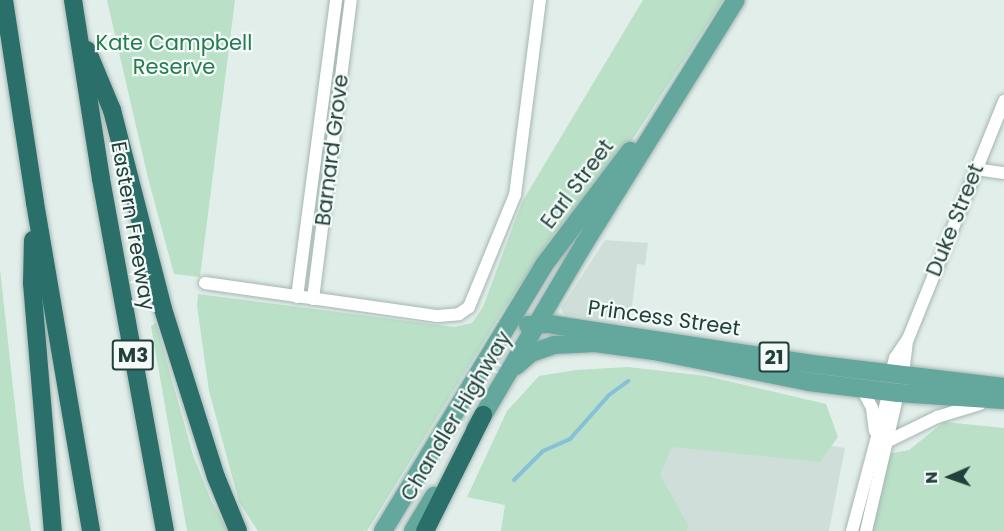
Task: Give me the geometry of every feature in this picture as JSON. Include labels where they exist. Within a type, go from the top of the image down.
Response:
[{"type":"highway","points":[[4,0],[35,203],[91,531]]},
{"type":"highway","name":"Eastern Freeway","points":[[73,0],[101,179],[165,531]]},
{"type":"highway","points":[[76,22],[112,110],[163,309],[225,501],[238,531]]},
{"type":"highway","points":[[35,203],[32,283],[52,531]]},
{"type":"highway","points":[[425,531],[483,415]]},
{"type":"highway","points":[[225,501],[244,531]]},
{"type":"main road","name":"Earl Street","points":[[537,324],[736,0]]},
{"type":"main road","name":"Earl Street","points":[[500,339],[558,245],[698,61]]},
{"type":"main road","name":"Princess Street","points":[[500,339],[514,330],[537,324],[897,374],[1002,396]]},
{"type":"main road","name":"Chandler Highway","points":[[413,531],[537,324]]},
{"type":"main road","name":"Chandler Highway","points":[[383,531],[500,339]]},
{"type":"main road","name":"Princess Street","points":[[508,373],[522,360],[546,347],[560,343],[595,343],[654,351],[862,389],[1002,396]]},
{"type":"main road","points":[[894,392],[897,374]]},
{"type":"street","name":"Barnard Grove","points":[[297,297],[336,0]]},
{"type":"street","name":"Barnard Grove","points":[[313,299],[351,0]]},
{"type":"street","points":[[205,284],[438,316],[459,314],[469,307],[515,195],[540,0]]},
{"type":"street","name":"Duke Street","points":[[897,374],[895,358],[908,339],[1004,101]]},
{"type":"street","points":[[975,169],[1004,173]]},
{"type":"street","points":[[862,389],[872,408],[874,447]]},
{"type":"street","points":[[866,531],[888,441],[894,392]]},
{"type":"street","points":[[852,531],[874,447],[894,392]]},
{"type":"street","points":[[888,441],[907,430],[964,406],[1002,396]]},
{"type":"shaded area","points":[[605,240],[648,243],[645,265],[637,264],[630,323],[564,314],[561,308]]},
{"type":"shaded area","points":[[563,403],[845,448],[829,531],[539,531]]},
{"type":"green space","name":"Kate Campbell Reserve","points":[[107,0],[235,0],[200,277],[174,274],[148,178]]},
{"type":"green space","points":[[643,0],[723,0],[627,148],[551,238],[502,312],[367,531],[258,531],[239,502],[209,391],[197,306],[198,294],[454,327],[472,323],[483,307],[522,202]]},
{"type":"green space","points":[[0,269],[24,487],[31,531],[0,531]]},
{"type":"green space","points":[[156,323],[193,455],[211,500],[228,531],[187,531],[151,326]]},
{"type":"green space","points":[[628,367],[706,376],[826,404],[838,437],[820,462],[672,447],[660,475],[688,525],[687,531],[501,531],[505,505],[467,497],[507,411],[539,376],[576,370]]},
{"type":"green space","points":[[944,422],[1004,428],[1004,531],[870,531],[888,454],[909,450]]},
{"type":"waterway","points":[[514,480],[543,451],[570,439],[609,395],[628,381]]}]
